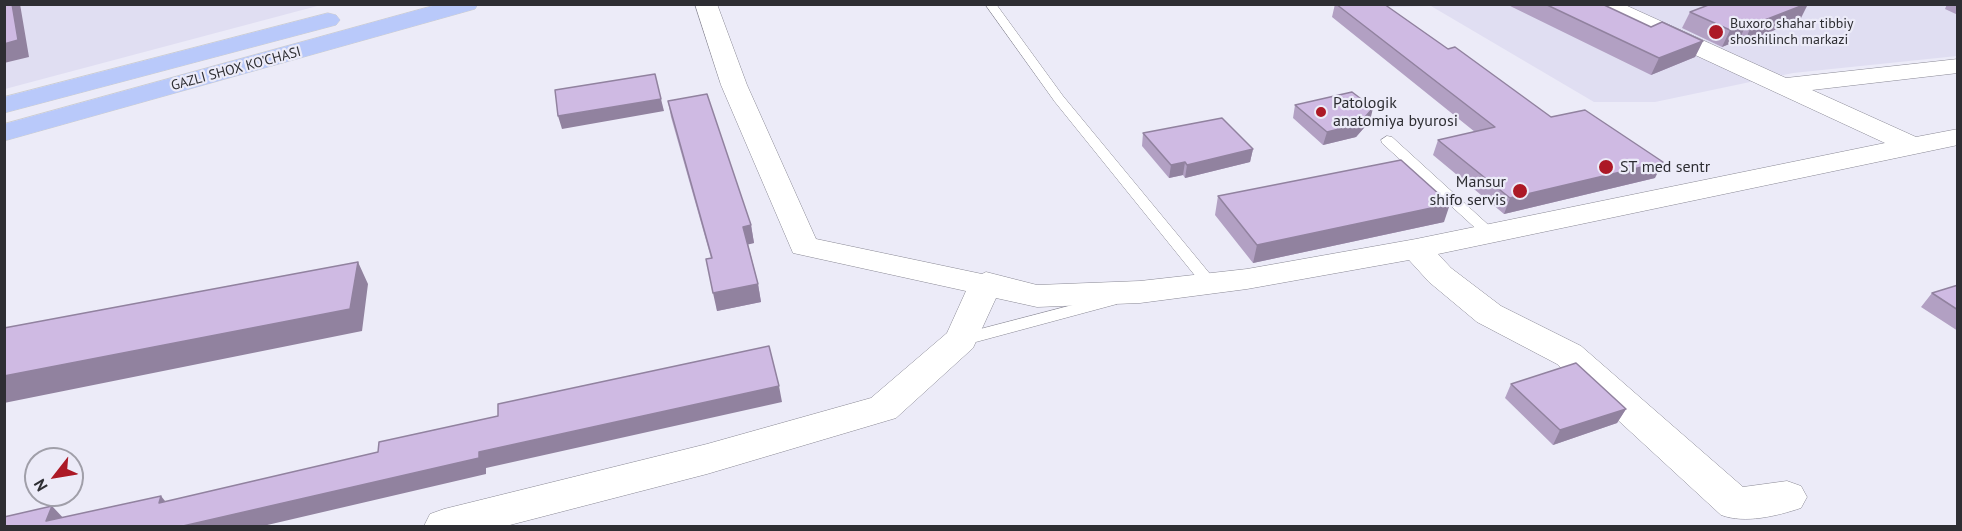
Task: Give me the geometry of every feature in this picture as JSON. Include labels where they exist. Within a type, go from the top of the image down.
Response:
[{"type":"highway","name":"GAZLI SHOX KO'CHASI","points":[[4,105],[385,4]]},
{"type":"highway","name":"GAZLI SHOX KO'CHASI","points":[[4,133],[467,4]]},
{"type":"street","points":[[706,4],[734,85],[804,246],[986,283],[1037,296],[1140,292],[1247,279],[1416,249],[1958,137]]},
{"type":"street","points":[[1604,4],[1912,146]]},
{"type":"street","points":[[1782,86],[1958,66]]},
{"type":"street","points":[[1878,130],[1958,115]]},
{"type":"street","points":[[1416,249],[1440,275],[1489,314],[1569,356],[1735,504],[1787,497]]},
{"type":"street","points":[[444,526],[707,459],[883,408],[961,340],[986,283]]},
{"type":"lane","points":[[990,4],[1059,99],[1210,284]]},
{"type":"lane","points":[[1387,140],[1489,233]]},
{"type":"lane","points":[[961,340],[1140,292]]},
{"type":"shaded area","points":[[5,5],[321,5],[5,89]]},
{"type":"shaded area","name":"Buxoro shahar tibbiy shoshilinch markazi","points":[[1336,5],[1957,5],[1957,56],[1793,73],[1655,102],[1594,102],[1431,6],[1342,8]]},
{"type":"building","points":[[4,4],[12,4],[18,40],[4,44]]},
{"type":"building","points":[[1336,4],[1384,4],[1448,49],[1455,47],[1551,117],[1585,110],[1663,162],[1510,198],[1438,140],[1495,127]]},
{"type":"building","points":[[1545,4],[1602,4],[1651,27],[1662,22],[1703,41],[1659,58]]},
{"type":"building","points":[[1711,4],[1806,4],[1752,25],[1747,23],[1730,30],[1690,12]]},
{"type":"building","points":[[655,74],[661,99],[558,116],[555,90]]},
{"type":"building","points":[[1352,92],[1373,108],[1359,124],[1327,132],[1295,105]]},
{"type":"building","points":[[707,94],[751,225],[743,227],[758,284],[713,293],[706,259],[712,258],[668,101]]},
{"type":"building","points":[[1222,118],[1253,149],[1187,165],[1185,162],[1171,165],[1143,133]]},
{"type":"building","points":[[1401,160],[1450,204],[1257,245],[1218,196]]},
{"type":"building","points":[[358,262],[350,309],[4,376],[4,328]]},
{"type":"building","points":[[1958,285],[1958,310],[1932,293]]},
{"type":"building","points":[[769,346],[779,386],[479,452],[479,458],[183,526],[4,526],[4,517],[48,507],[52,507],[46,521],[161,496],[159,503],[378,452],[379,442],[498,416],[498,404]]},
{"type":"building","points":[[1576,363],[1626,409],[1560,430],[1511,384]]},
{"type":"place","name":"Buxoro shahar tibbiy shoshilinch markazi","points":[[1716,32]]},
{"type":"place","name":"Patologik anatomiya byurosi","points":[[1321,112]]},
{"type":"place","name":"ST med sentr","points":[[1606,167]]},
{"type":"place","name":"Mansur shifo servis","points":[[1520,191]]}]
